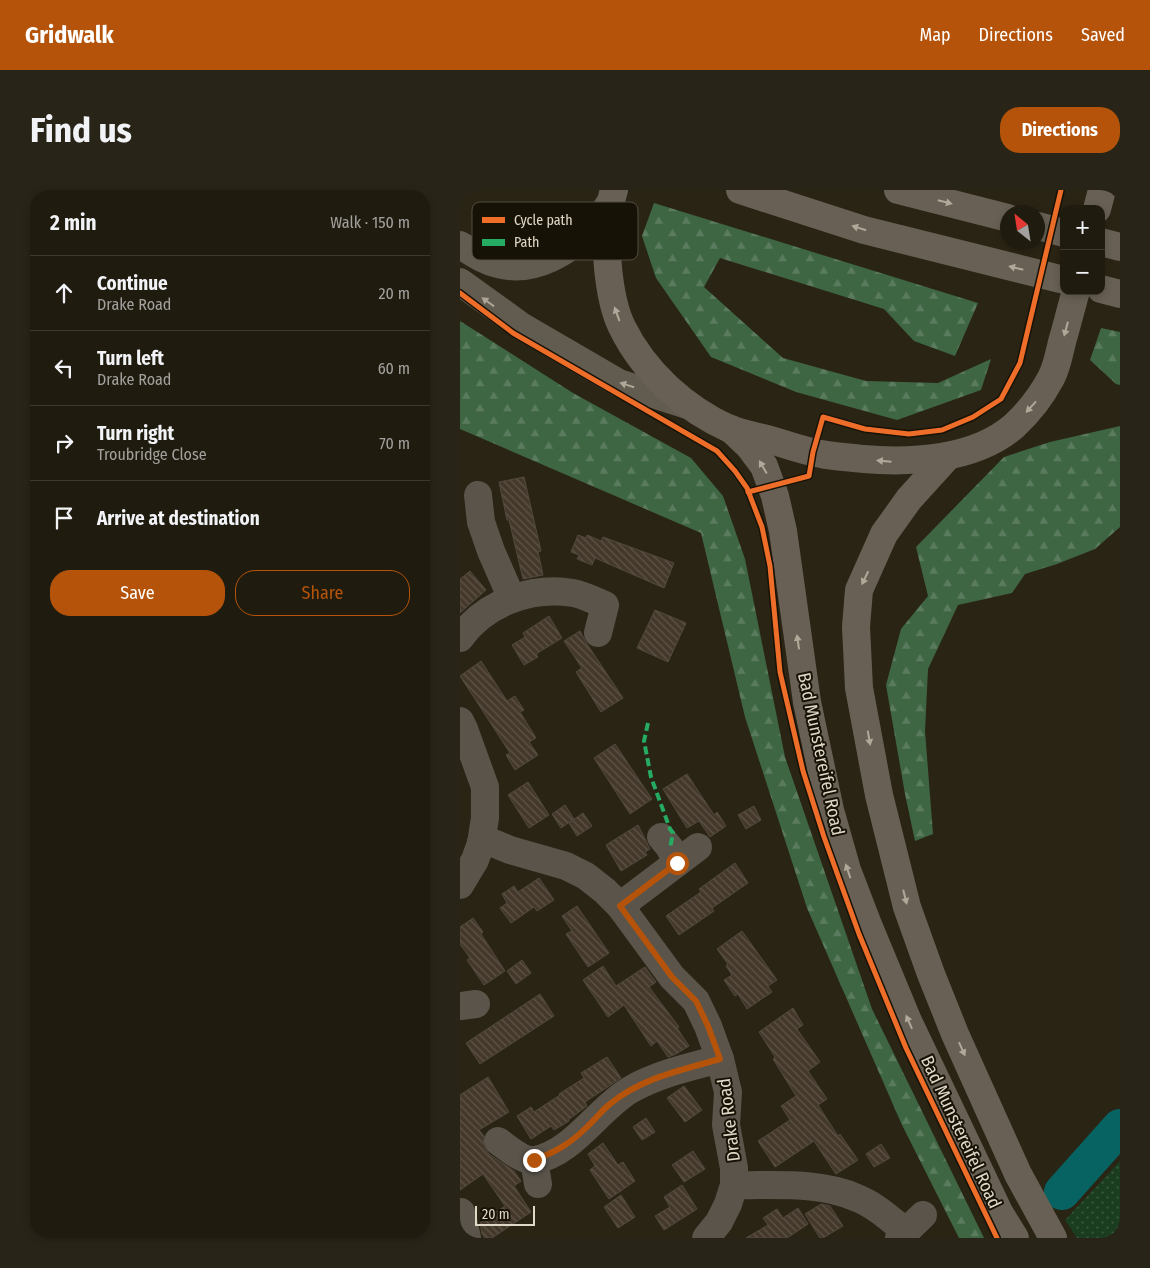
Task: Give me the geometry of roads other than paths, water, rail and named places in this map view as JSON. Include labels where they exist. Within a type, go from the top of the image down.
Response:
[{"type":"highway","points":[[740,190],[864,230],[1060,279]]},
{"type":"highway","points":[[898,190],[1000,216]]},
{"type":"highway","points":[[1099,205],[1102,190]]},
{"type":"highway","points":[[1045,228],[1060,232]]},
{"type":"highway","points":[[1105,243],[1120,247]]},
{"type":"highway","points":[[608,260],[613,301],[622,327],[642,358],[664,384],[690,406],[731,429],[822,454],[891,461],[920,460],[948,456],[983,445],[1013,426],[1037,400],[1051,378],[1075,295]]},
{"type":"highway","points":[[1105,290],[1120,294]]},
{"type":"highway","name":"Bad Munstereifel Road","points":[[731,429],[749,446],[764,466],[776,496],[783,530],[807,702],[830,810],[847,870],[908,1021],[999,1212],[1016,1238]]},
{"type":"highway","name":"Bad Munstereifel Road","points":[[948,456],[909,499],[884,534],[859,590],[856,628],[859,688],[879,795],[907,907],[955,1034],[1018,1174],[1053,1238]]},
{"type":"main road","points":[[460,245],[472,253]]},
{"type":"main road","points":[[488,260],[498,264],[520,267],[546,260]]},
{"type":"main road","points":[[460,282],[521,326],[619,383],[690,406]]},
{"type":"street","points":[[478,495],[470,526],[491,551],[512,599]]},
{"type":"street","points":[[460,638],[466,629],[481,616],[504,602],[525,594],[540,592],[573,593],[605,605],[598,633]]},
{"type":"street","points":[[460,721],[484,787],[485,818],[481,843],[475,860],[460,885]]},
{"type":"street","points":[[620,906],[687,855],[670,848],[661,837]]},
{"type":"street","name":"Drake Road","points":[[481,843],[492,842],[510,850],[566,866],[586,876],[620,906],[672,977],[696,1001],[708,1026],[720,1059],[728,1092],[726,1125],[734,1168],[734,1185],[728,1204],[719,1222],[706,1238]]},
{"type":"street","points":[[498,1141],[521,1156],[536,1172],[555,1152],[573,1139],[610,1104],[630,1090],[655,1078],[720,1059]]},
{"type":"street","points":[[734,1185],[837,1190],[858,1198],[909,1228]]},
{"type":"waterway","points":[[1062,1192],[1120,1127]]}]
